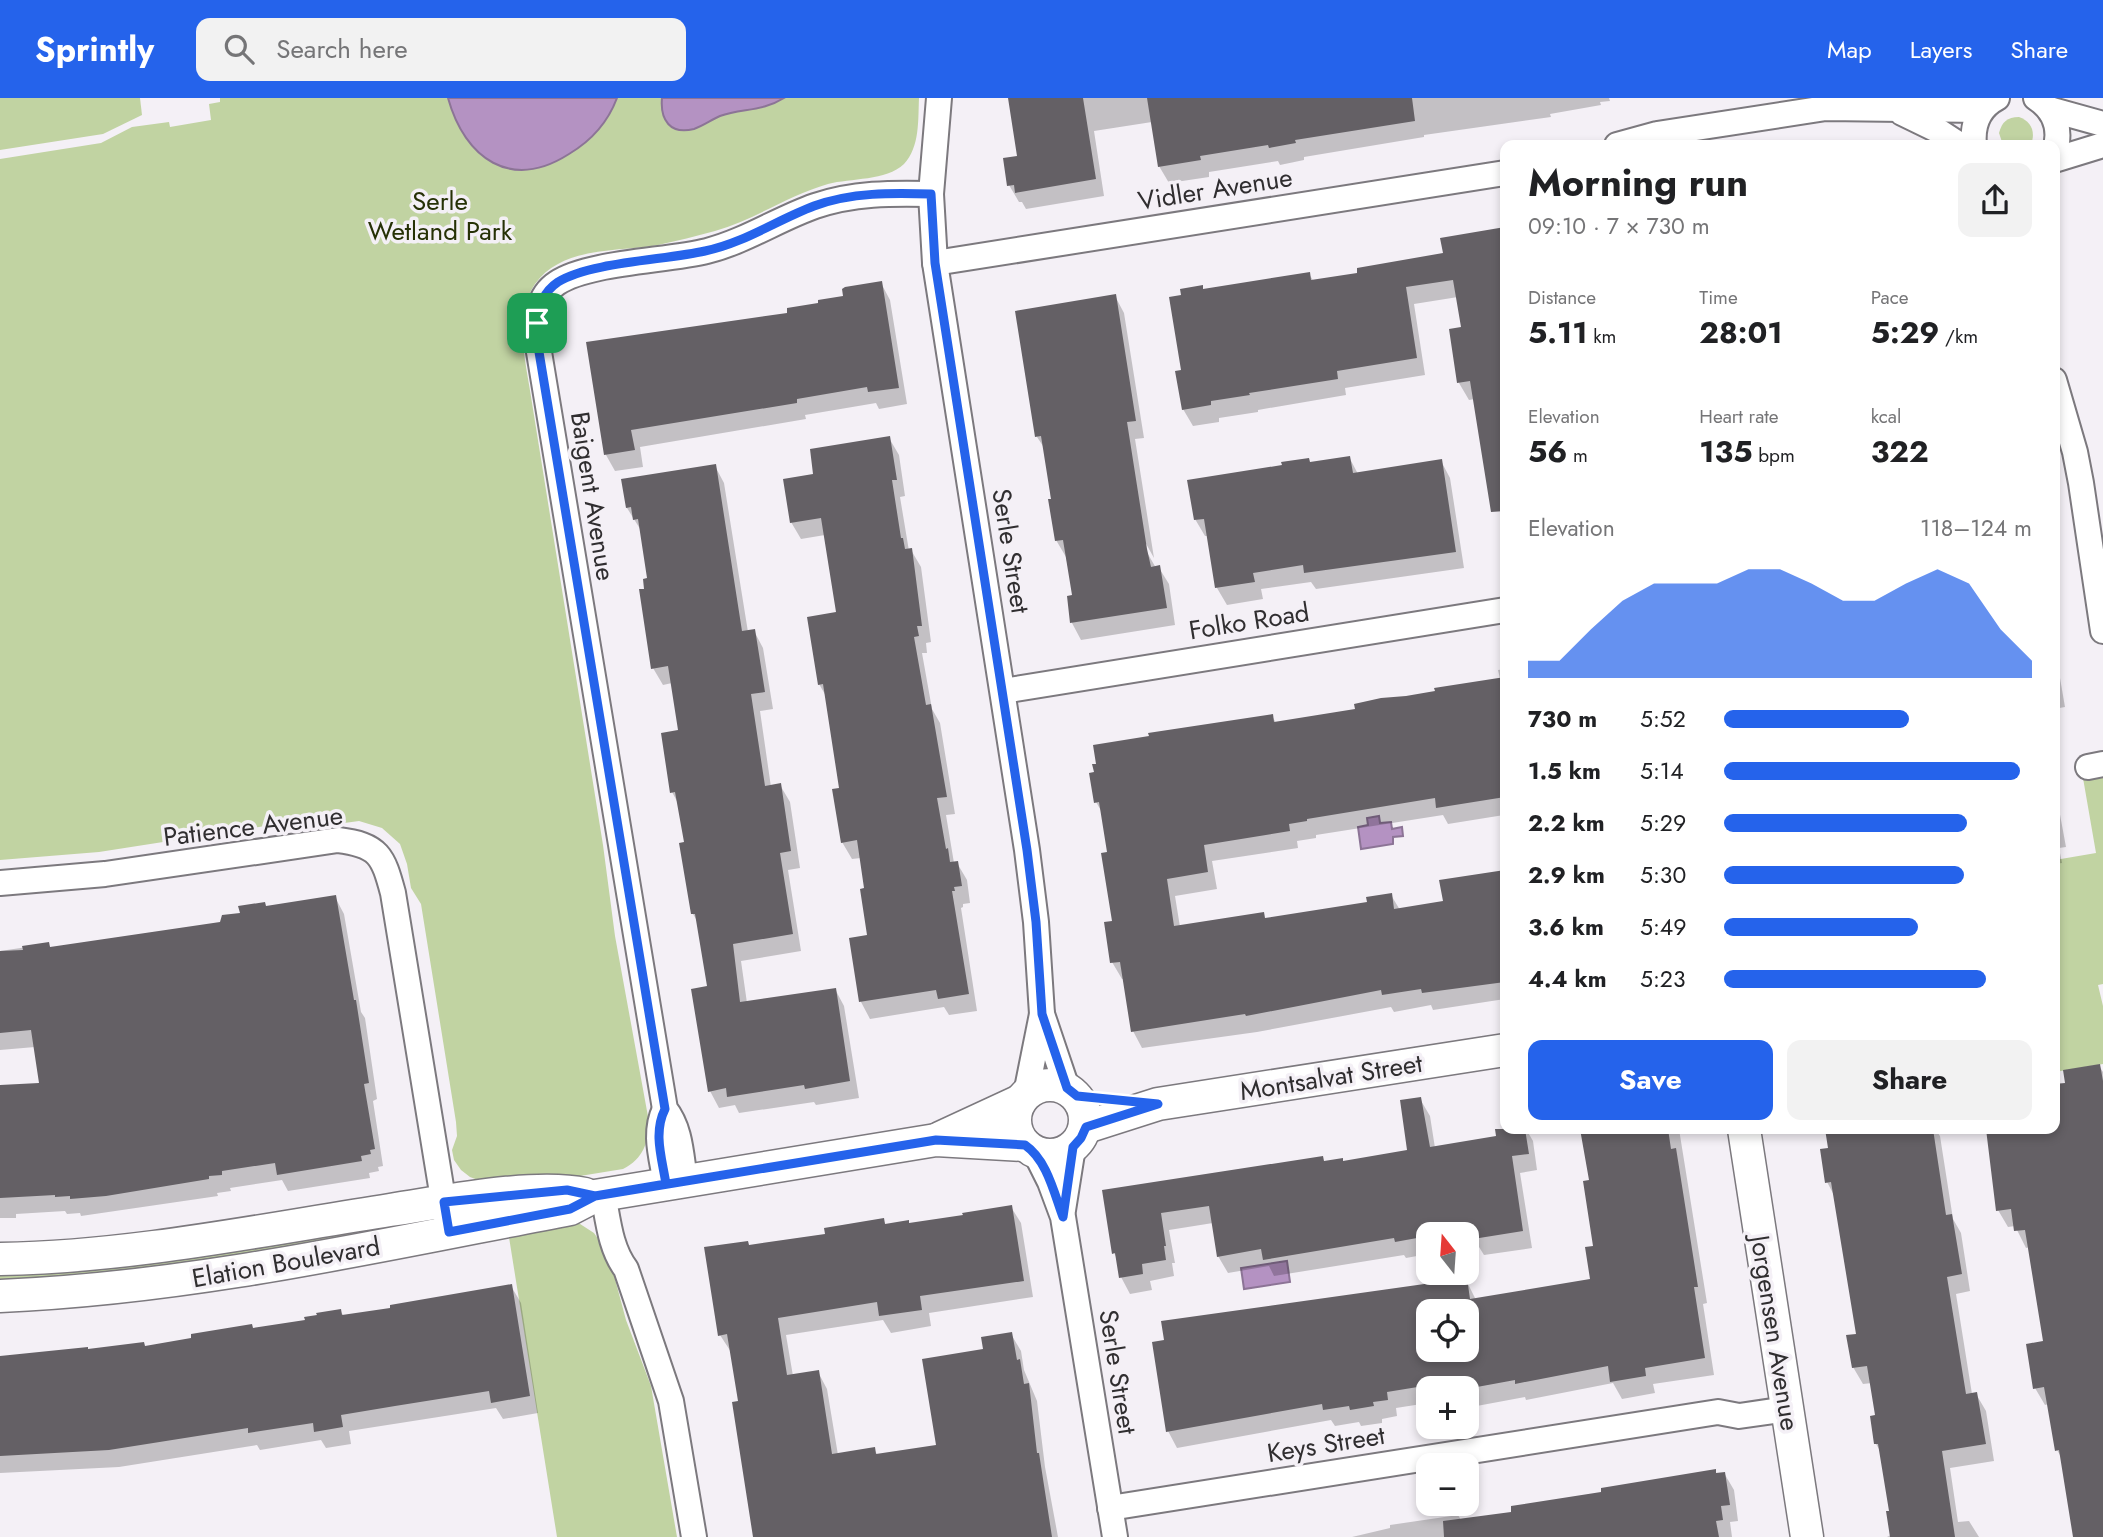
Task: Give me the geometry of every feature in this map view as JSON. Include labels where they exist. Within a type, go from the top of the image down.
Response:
[{"type":"street","name":"Serle Street","points":[[939,98],[931,194],[935,263],[1035,910],[1042,1014],[1072,1092]]},
{"type":"street","points":[[2040,101],[2103,124]]},
{"type":"street","points":[[2040,101],[2056,119],[2058,140]]},
{"type":"street","points":[[1635,140],[1657,134],[1826,108],[1895,110],[1990,102]]},
{"type":"street","points":[[1974,140],[1975,121],[1990,102]]},
{"type":"street","points":[[1895,110],[1952,140]]},
{"type":"street","points":[[2060,158],[2103,145]]},
{"type":"street","name":"Vidler Avenue","points":[[935,263],[1500,174]]},
{"type":"street","name":"Baigent Avenue","points":[[675,1182],[658,1135],[659,1121],[665,1109],[537,340],[542,297],[550,288],[573,275],[736,243],[816,206],[846,198],[880,193],[931,194]]},
{"type":"street","points":[[2060,401],[2075,452],[2100,589],[2103,631]]},
{"type":"street","name":"Folko Road","points":[[1003,691],[1500,611]]},
{"type":"street","name":"Patience Avenue","points":[[0,883],[105,874],[338,840],[354,841],[368,847],[386,867],[393,893],[446,1217]]},
{"type":"street","name":"Serle Street","points":[[1023,1097],[1042,1014]]},
{"type":"street","name":"Montsalvat Street","points":[[1079,1137],[1158,1104],[1500,1051]]},
{"type":"street","points":[[694,1537],[671,1401],[626,1269],[618,1258],[591,1196],[936,1140],[1030,1148],[1048,1155],[1062,1153],[1079,1137],[1086,1116],[1072,1092],[1046,1084],[936,1140]]},
{"type":"street","name":"Montsalvat Street","points":[[1072,1092],[1158,1104]]},
{"type":"street","points":[[1023,1097],[1016,1109],[1016,1128],[1030,1148]]},
{"type":"street","name":"Jorgensen Avenue","points":[[1745,1134],[1807,1537]]},
{"type":"street","name":"Serle Street","points":[[1063,1217],[1079,1137]]},
{"type":"street","name":"Serle Street","points":[[1030,1148],[1050,1182],[1063,1217],[1115,1537]]},
{"type":"street","name":"Elation Boulevard","points":[[0,1259],[41,1259],[446,1217],[591,1196]]},
{"type":"street","name":"Elation Boulevard","points":[[0,1296],[62,1294],[164,1283],[372,1248],[446,1217]]},
{"type":"street","name":"Keys Street","points":[[1110,1508],[1718,1412],[1736,1402],[1785,1402]]},
{"type":"green space","points":[[0,98],[140,98],[142,115],[103,134],[0,150]]},
{"type":"green space","name":"Serle Wetland Park","points":[[220,98],[919,98],[913,150],[904,164],[897,169],[878,176],[828,184],[715,231],[658,245],[575,257],[546,272],[535,284],[524,311],[525,358],[603,845],[615,936],[649,1122],[644,1149],[636,1160],[623,1169],[543,1182],[483,1182],[461,1170],[454,1160],[452,1150],[457,1136],[456,1122],[421,904],[411,888],[400,844],[382,828],[359,821],[300,829],[285,823],[99,852],[0,860],[0,159],[101,143],[132,127],[169,122],[170,127],[211,120],[209,104],[220,102]]},
{"type":"green space","points":[[2015,117],[2027,121],[2033,135],[2032,140],[2001,140],[1999,133],[2002,126],[2008,119]]},
{"type":"green space","points":[[2103,775],[2103,984],[2098,985],[2103,1006],[2103,1064],[2060,1071],[2060,859],[2096,853],[2083,778]]},
{"type":"green space","points":[[577,1222],[594,1233],[608,1253],[626,1320],[651,1386],[677,1537],[557,1537],[508,1231]]},
{"type":"green space","points":[[389,1223],[391,1231],[382,1236],[0,1288],[0,1269]]},
{"type":"shaded area","points":[[448,98],[617,98],[598,130],[569,154],[548,165],[510,169],[493,163],[478,152],[466,138]]},
{"type":"shaded area","points":[[662,98],[784,98],[768,106],[720,116],[697,128],[679,130],[673,128],[665,119]]},
{"type":"shaded area","points":[[1379,816],[1380,823],[1391,822],[1392,829],[1402,827],[1403,836],[1393,837],[1393,844],[1361,849],[1358,827],[1368,825],[1367,818]]},
{"type":"shaded area","points":[[1287,1261],[1290,1282],[1244,1289],[1241,1268]]},
{"type":"building","points":[[1008,98],[1083,98],[1096,179],[1015,193],[1014,185],[1007,186],[1003,158],[1017,156]]},
{"type":"building","points":[[1147,98],[1412,98],[1415,121],[1295,140],[1296,143],[1269,148],[1268,145],[1200,156],[1201,160],[1158,167]]},
{"type":"building","points":[[1500,228],[1500,511],[1491,512],[1470,381],[1457,383],[1449,329],[1461,327],[1453,280],[1406,287],[1417,358],[1337,371],[1338,379],[1249,393],[1250,395],[1211,401],[1211,405],[1182,410],[1175,371],[1181,370],[1169,297],[1181,295],[1180,289],[1203,285],[1203,289],[1310,272],[1311,280],[1357,273],[1357,268],[1443,253],[1440,238]]},
{"type":"building","points":[[882,281],[899,388],[868,392],[867,387],[797,399],[797,403],[631,430],[635,450],[604,455],[586,342],[787,313],[787,308],[843,296],[842,289],[845,287]]},
{"type":"building","points":[[1116,294],[1136,421],[1127,422],[1147,549],[1151,567],[1160,565],[1167,608],[1070,623],[1067,596],[1072,595],[1063,540],[1055,541],[1041,436],[1035,437],[1015,311]]},
{"type":"building","points":[[890,436],[897,480],[892,480],[901,538],[905,549],[912,548],[922,626],[917,626],[919,636],[914,637],[926,705],[931,704],[947,797],[937,798],[946,849],[948,848],[950,862],[958,861],[962,886],[954,887],[955,891],[952,891],[969,994],[938,999],[936,990],[859,1002],[849,938],[867,935],[860,889],[864,888],[857,840],[841,843],[832,789],[839,788],[823,684],[818,685],[807,617],[836,612],[821,518],[790,523],[783,479],[813,474],[810,449]]},
{"type":"building","points":[[1350,456],[1353,473],[1442,459],[1456,552],[1304,573],[1303,565],[1253,573],[1255,582],[1215,588],[1204,519],[1194,520],[1187,480],[1282,465],[1281,462],[1309,458],[1310,462]]},
{"type":"building","points":[[716,464],[742,631],[755,629],[765,692],[751,694],[765,786],[781,783],[791,851],[780,853],[793,934],[733,944],[740,1002],[836,988],[850,1081],[805,1089],[804,1085],[727,1097],[726,1088],[708,1092],[691,989],[707,986],[679,843],[684,842],[675,792],[670,793],[661,733],[678,730],[668,666],[651,669],[639,589],[644,589],[643,579],[647,578],[638,519],[633,520],[631,507],[626,508],[621,479]]},
{"type":"building","points":[[1500,678],[1500,798],[1436,808],[1435,798],[1307,819],[1289,824],[1290,831],[1204,845],[1208,872],[1167,879],[1174,926],[1264,912],[1265,918],[1367,902],[1366,897],[1392,893],[1394,909],[1443,901],[1439,880],[1500,871],[1500,983],[1422,993],[1421,989],[1382,995],[1381,990],[1246,1016],[1245,1014],[1131,1032],[1120,962],[1110,963],[1104,922],[1112,921],[1101,853],[1107,852],[1099,802],[1094,803],[1089,773],[1094,772],[1092,764],[1096,764],[1093,745],[1149,736],[1148,733],[1273,714],[1274,722],[1355,709],[1354,704],[1435,691],[1434,688]]},
{"type":"building","points":[[336,895],[369,1083],[364,1084],[375,1149],[370,1150],[371,1154],[361,1156],[362,1161],[277,1175],[275,1163],[222,1171],[222,1175],[209,1176],[209,1179],[106,1196],[70,1199],[70,1196],[55,1195],[0,1198],[0,1085],[39,1083],[31,1030],[0,1033],[0,951],[23,950],[22,946],[49,942],[50,947],[220,922],[222,915],[240,913],[238,906],[265,902],[266,906]]},
{"type":"building","points":[[2100,1064],[2103,1081],[2103,1537],[2073,1537],[2059,1450],[2055,1451],[2044,1387],[2033,1389],[2026,1344],[2043,1341],[2025,1230],[2014,1231],[2011,1209],[1996,1211],[1987,1134],[2060,1134],[2060,1083],[2065,1083],[2063,1070]]},
{"type":"building","points":[[1421,1097],[1430,1147],[1496,1136],[1495,1129],[1500,1129],[1500,1134],[1526,1134],[1529,1154],[1512,1156],[1523,1231],[1479,1238],[1479,1222],[1416,1222],[1416,1238],[1395,1242],[1394,1238],[1263,1260],[1261,1249],[1217,1257],[1209,1206],[1161,1213],[1166,1260],[1142,1264],[1143,1274],[1119,1278],[1115,1253],[1112,1254],[1102,1190],[1323,1156],[1324,1161],[1343,1158],[1343,1161],[1407,1150],[1400,1100]]},
{"type":"building","points":[[1581,1134],[1669,1134],[1671,1149],[1676,1148],[1698,1287],[1694,1287],[1705,1358],[1645,1368],[1646,1376],[1610,1382],[1608,1366],[1515,1384],[1515,1380],[1479,1387],[1479,1376],[1416,1376],[1416,1387],[1387,1392],[1388,1400],[1373,1402],[1374,1406],[1350,1410],[1349,1406],[1323,1410],[1322,1404],[1166,1432],[1152,1342],[1164,1340],[1161,1321],[1417,1285],[1468,1285],[1470,1299],[1590,1279],[1585,1247],[1593,1246],[1583,1181],[1589,1180]]},
{"type":"building","points":[[1826,1134],[1934,1134],[1946,1215],[1952,1214],[1962,1274],[1947,1277],[1966,1394],[1977,1392],[1986,1444],[1942,1451],[1955,1537],[1890,1537],[1886,1511],[1889,1511],[1878,1444],[1874,1444],[1870,1416],[1875,1415],[1867,1366],[1852,1368],[1846,1335],[1856,1334],[1831,1182],[1825,1183],[1820,1149],[1828,1148]]},
{"type":"building","points":[[1012,1205],[1024,1281],[920,1296],[922,1310],[879,1316],[877,1302],[778,1318],[787,1375],[819,1370],[832,1454],[875,1447],[876,1454],[936,1445],[922,1359],[983,1349],[981,1337],[1012,1332],[1024,1384],[1029,1383],[1037,1453],[1052,1537],[753,1537],[732,1402],[738,1401],[727,1334],[718,1336],[704,1247],[748,1241],[749,1245],[825,1234],[824,1228],[884,1218],[885,1224],[909,1220],[909,1223]]},
{"type":"building","points":[[512,1284],[530,1396],[491,1403],[489,1391],[341,1415],[343,1427],[314,1432],[313,1423],[248,1433],[248,1428],[109,1450],[0,1456],[0,1356],[144,1342],[145,1346],[191,1338],[191,1334],[252,1324],[253,1328],[305,1320],[304,1317],[317,1315],[316,1313],[341,1309],[342,1315],[390,1308],[390,1305]]},
{"type":"building","points":[[1716,1469],[1716,1473],[1725,1472],[1730,1505],[1721,1506],[1723,1520],[1716,1521],[1719,1537],[1444,1537],[1443,1521],[1511,1512],[1511,1506],[1601,1492],[1601,1488]]},
{"type":"route","points":[[537,323],[537,340],[665,1109],[659,1121],[658,1135],[666,1184],[595,1196],[567,1190],[444,1202],[449,1232],[570,1209],[595,1196],[620,1191],[666,1184],[936,1140],[1025,1145],[1035,1152],[1063,1217],[1073,1147],[1086,1127],[1158,1104],[1077,1096],[1067,1088],[1042,1014],[1036,922],[1027,850],[935,263],[931,194],[880,193],[846,198],[816,206],[736,243],[573,275],[550,288],[542,297],[537,323]]}]
